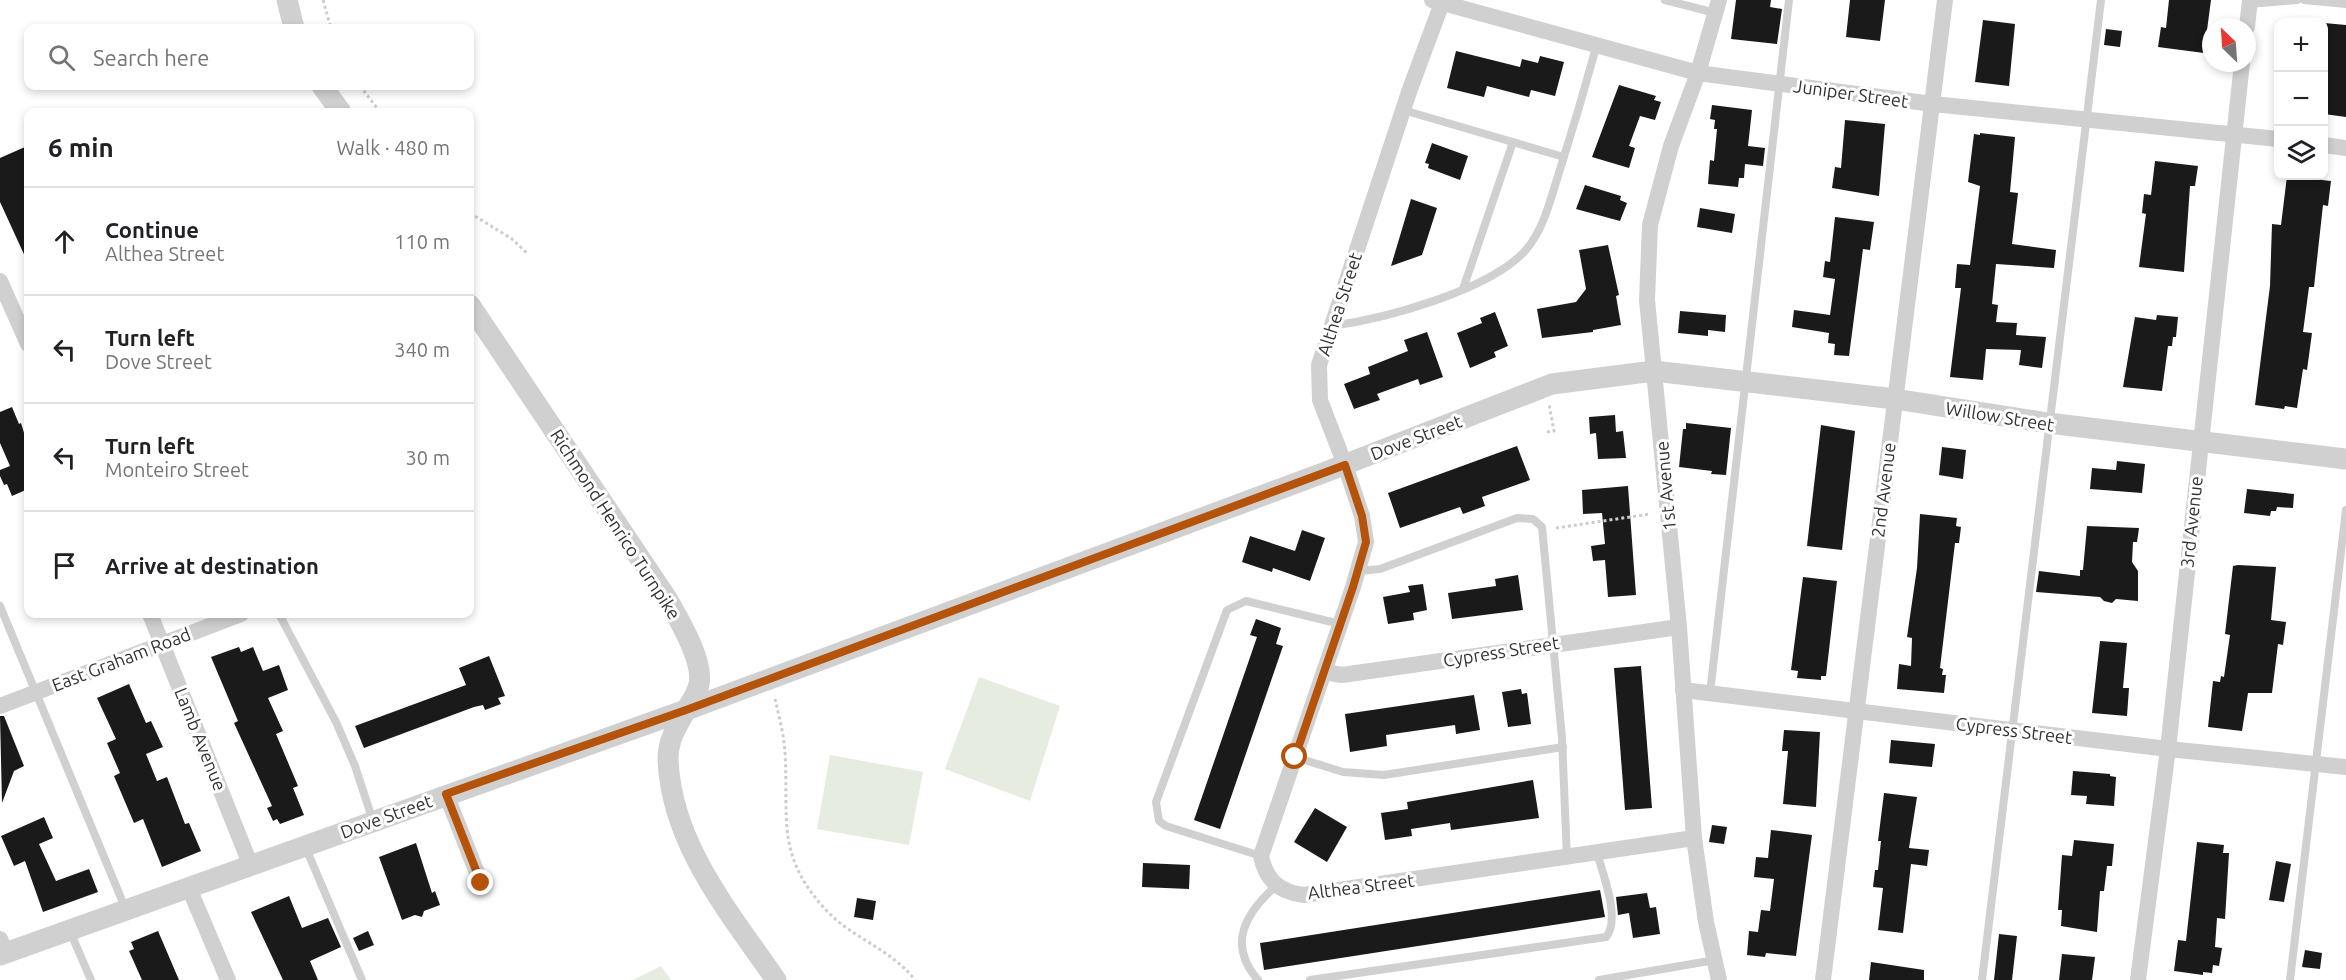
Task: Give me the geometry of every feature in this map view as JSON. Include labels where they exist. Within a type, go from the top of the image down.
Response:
[{"type":"street","points":[[287,0],[293,24]]},
{"type":"street","name":"2nd Avenue","points":[[1823,980],[1945,0]]},
{"type":"street","name":"Juniper Street","points":[[1437,1],[1698,73],[1933,104],[2274,139]]},
{"type":"street","name":"Althea Street","points":[[1261,856],[1366,542],[1362,516],[1320,400],[1319,365],[1404,110],[1437,1]]},
{"type":"street","points":[[2248,18],[2250,2]]},
{"type":"street","name":"1st Avenue","points":[[1718,6],[1698,73],[1671,146],[1650,225],[1647,300],[1678,627],[1694,838],[1706,922],[1719,980]]},
{"type":"street","name":"3rd Avenue","points":[[2138,980],[2168,749],[2199,443],[2241,72]]},
{"type":"street","points":[[325,90],[338,108]]},
{"type":"street","points":[[2328,146],[2346,148]]},
{"type":"street","points":[[0,281],[24,335]]},
{"type":"street","name":"Richmond Henrico Turnpike","points":[[474,311],[675,613],[691,646],[700,676],[696,694],[675,729],[668,758],[673,793],[682,827],[691,849],[712,885],[776,980]]},
{"type":"street","name":"Willow Street","points":[[1654,371],[1895,399],[2199,443],[2346,459]]},
{"type":"street","name":"Dove Street","points":[[2,949],[189,888],[771,679],[1345,465],[1545,386],[1654,371]]},
{"type":"street","name":"Lamb Avenue","points":[[152,618],[251,866]]},
{"type":"street","name":"East Graham Road","points":[[0,706],[230,618]]},
{"type":"street","name":"Cypress Street","points":[[1324,672],[1342,675],[1553,643],[1678,627]]},
{"type":"street","name":"Cypress Street","points":[[1683,690],[2168,749],[2346,767]]},
{"type":"street","points":[[446,794],[481,883]]},
{"type":"street","name":"Althea Street","points":[[1276,886],[1291,894],[1304,895],[1694,838]]},
{"type":"street","points":[[1261,856],[1265,874],[1276,886]]},
{"type":"street","points":[[189,888],[228,980]]},
{"type":"lane","points":[[1665,0],[1718,6]]},
{"type":"lane","points":[[1710,693],[1777,83],[1789,0]]},
{"type":"lane","points":[[1982,980],[2101,0]]},
{"type":"lane","points":[[2250,2],[2297,0]]},
{"type":"lane","points":[[2304,0],[2346,4]]},
{"type":"lane","points":[[1331,326],[1365,322],[1463,289],[1498,273],[1526,250],[1544,219],[1597,44]]},
{"type":"lane","points":[[1404,110],[1564,157]]},
{"type":"lane","points":[[1463,289],[1512,142]]},
{"type":"lane","points":[[2290,980],[2346,510]]},
{"type":"lane","points":[[1358,571],[1380,570],[1517,518],[1533,519],[1542,530],[1563,747],[1567,858]]},
{"type":"lane","points":[[1261,856],[1166,826],[1159,821],[1156,802],[1227,610],[1246,601],[1340,624]]},
{"type":"lane","points":[[0,606],[126,909]]},
{"type":"lane","points":[[281,618],[336,722],[355,766],[373,821]]},
{"type":"lane","points":[[1295,757],[1343,772],[1384,775],[1563,747]]},
{"type":"lane","points":[[305,846],[362,980]]},
{"type":"lane","points":[[1310,980],[1606,937],[1612,931],[1610,899],[1597,853]]},
{"type":"lane","points":[[1258,980],[1249,970],[1242,955],[1242,938],[1246,920],[1257,902],[1276,886]]},
{"type":"lane","points":[[69,929],[91,980]]},
{"type":"lane","points":[[1599,980],[1715,960]]},
{"type":"path","points":[[323,0],[330,24]]},
{"type":"path","points":[[363,90],[377,108]]},
{"type":"path","points":[[474,215],[512,239],[526,253]]},
{"type":"path","points":[[1545,386],[1554,431],[1547,432]]},
{"type":"path","points":[[1542,530],[1667,511]]},
{"type":"path","points":[[771,679],[784,742],[785,823],[791,852],[800,872],[827,912],[887,952],[915,980]]},
{"type":"shaded area","points":[[979,677],[1060,706],[1030,801],[945,769]]},
{"type":"shaded area","points":[[830,755],[923,772],[909,845],[817,829]]},
{"type":"shaded area","points":[[661,966],[671,980],[633,980]]},
{"type":"building","points":[[1736,0],[1771,0],[1770,7],[1782,9],[1777,44],[1731,39]]},
{"type":"building","points":[[1850,0],[1885,0],[1880,41],[1846,37]]},
{"type":"building","points":[[2169,0],[2211,0],[2209,18],[2202,18],[2202,53],[2158,47],[2161,27],[2166,28]]},
{"type":"building","points":[[1983,20],[2015,24],[2009,86],[1975,82]]},
{"type":"building","points":[[2328,23],[2346,25],[2346,117],[2328,115]]},
{"type":"building","points":[[2106,29],[2122,31],[2120,47],[2104,45]]},
{"type":"building","points":[[1456,51],[1520,67],[1522,59],[1538,63],[1540,56],[1564,62],[1555,96],[1531,90],[1529,97],[1487,86],[1484,97],[1447,88]]},
{"type":"building","points":[[1619,85],[1656,96],[1654,100],[1661,102],[1655,120],[1640,116],[1629,146],[1635,148],[1629,168],[1592,157]]},
{"type":"building","points":[[1712,105],[1752,110],[1748,146],[1765,148],[1763,166],[1745,164],[1744,178],[1739,178],[1738,187],[1708,184],[1710,160],[1714,161],[1717,129],[1714,129],[1715,120],[1710,119]]},
{"type":"building","points":[[1845,120],[1885,124],[1879,196],[1832,188],[1835,167],[1841,168]]},
{"type":"building","points":[[1980,133],[2015,137],[2010,192],[2018,193],[2012,244],[2056,250],[2054,268],[1996,264],[1992,304],[1998,305],[1996,322],[2017,323],[2016,335],[2046,337],[2042,368],[2019,365],[2021,350],[1986,349],[1983,380],[1950,377],[1961,288],[1955,288],[1957,264],[1970,265],[1980,186],[1968,182],[1974,134],[1980,135]]},
{"type":"building","points":[[1432,143],[1468,156],[1460,180],[1428,168],[1429,164],[1425,163]]},
{"type":"building","points":[[24,147],[24,254],[0,202],[0,158]]},
{"type":"building","points":[[2155,161],[2198,166],[2195,186],[2190,186],[2184,272],[2139,267],[2146,214],[2142,213],[2144,194],[2151,195]]},
{"type":"building","points":[[2287,180],[2331,181],[2328,206],[2323,205],[2314,287],[2309,287],[2303,332],[2312,333],[2307,370],[2303,369],[2297,408],[2285,406],[2284,409],[2255,405],[2270,286],[2272,224],[2281,225]]},
{"type":"building","points":[[1585,185],[1621,196],[1620,200],[1627,203],[1620,221],[1576,209]]},
{"type":"building","points":[[1411,199],[1437,208],[1422,255],[1391,266]]},
{"type":"building","points":[[1700,208],[1735,214],[1732,233],[1697,227]]},
{"type":"building","points":[[1835,217],[1874,222],[1870,250],[1863,249],[1849,356],[1834,355],[1835,344],[1828,343],[1829,333],[1792,327],[1794,310],[1830,315],[1835,279],[1823,277],[1825,261],[1830,262]]},
{"type":"building","points":[[1608,245],[1619,295],[1616,296],[1621,325],[1593,330],[1593,332],[1542,338],[1537,309],[1576,302],[1586,289],[1579,250]]},
{"type":"building","points":[[1680,311],[1726,315],[1725,332],[1708,330],[1708,336],[1678,333]]},
{"type":"building","points":[[1495,312],[1508,346],[1494,352],[1496,357],[1470,368],[1457,333],[1482,323],[1480,318]]},
{"type":"building","points":[[2157,315],[2178,317],[2176,337],[2173,337],[2172,346],[2168,346],[2162,391],[2123,387],[2135,317],[2156,320]]},
{"type":"building","points":[[1427,332],[1443,377],[1420,385],[1418,379],[1377,394],[1380,400],[1354,409],[1344,384],[1370,374],[1368,367],[1408,351],[1404,340]]},
{"type":"building","points":[[12,407],[24,433],[24,491],[12,496],[7,484],[4,485],[0,476],[0,470],[10,466],[0,443],[0,412]]},
{"type":"building","points":[[1615,415],[1616,432],[1623,431],[1626,458],[1598,459],[1596,433],[1590,434],[1589,417]]},
{"type":"building","points":[[1686,423],[1731,428],[1726,475],[1679,467],[1683,429],[1686,429]]},
{"type":"building","points":[[1821,425],[1855,431],[1842,550],[1807,546]]},
{"type":"building","points":[[1517,446],[1530,480],[1482,497],[1485,506],[1463,514],[1460,507],[1400,528],[1388,493]]},
{"type":"building","points":[[1942,447],[1966,450],[1963,479],[1939,475]]},
{"type":"building","points":[[2117,461],[2145,464],[2142,493],[2090,489],[2092,468],[2116,470]]},
{"type":"building","points":[[1628,486],[1636,595],[1608,597],[1605,560],[1593,561],[1591,546],[1605,544],[1602,513],[1583,514],[1582,490]]},
{"type":"building","points":[[2247,489],[2294,494],[2293,508],[2277,507],[2276,511],[2271,511],[2270,516],[2244,513]]},
{"type":"building","points":[[1920,514],[1957,518],[1956,526],[1961,527],[1959,543],[1955,543],[1940,668],[1943,669],[1942,675],[1946,675],[1944,693],[1897,689],[1899,664],[1911,666],[1912,638],[1907,637],[1917,568]]},
{"type":"building","points":[[2087,526],[2139,528],[2137,542],[2133,542],[2132,562],[2138,571],[2138,601],[2116,599],[2112,603],[2100,597],[2036,592],[2039,571],[2080,576],[2080,570],[2083,570]]},
{"type":"building","points":[[1302,530],[1325,538],[1310,581],[1273,568],[1272,572],[1242,562],[1250,536],[1295,551]]},
{"type":"building","points":[[2233,566],[2276,567],[2271,620],[2286,622],[2283,645],[2278,644],[2272,693],[2248,693],[2242,731],[2208,727],[2213,681],[2220,682],[2221,676],[2224,677],[2230,635],[2225,634]]},
{"type":"building","points":[[1518,575],[1523,610],[1452,619],[1448,593],[1496,586],[1495,579]]},
{"type":"building","points":[[1803,577],[1837,581],[1826,676],[1821,676],[1821,680],[1797,678],[1798,671],[1791,670]]},
{"type":"building","points":[[1423,584],[1427,610],[1413,613],[1414,620],[1388,624],[1383,597],[1410,592],[1408,586]]},
{"type":"building","points":[[1256,619],[1281,628],[1276,644],[1283,646],[1220,829],[1194,820],[1257,637],[1250,635]]},
{"type":"building","points":[[2100,641],[2127,643],[2123,688],[2129,688],[2127,716],[2092,713]]},
{"type":"building","points":[[239,647],[241,652],[253,647],[263,671],[279,665],[288,690],[268,698],[283,731],[276,734],[298,786],[293,788],[304,815],[280,824],[277,819],[273,821],[267,808],[272,806],[234,723],[238,721],[211,657]]},
{"type":"building","points":[[489,656],[505,696],[498,698],[501,704],[485,710],[483,705],[474,707],[364,748],[355,726],[466,685],[459,668]]},
{"type":"building","points":[[1641,666],[1652,808],[1625,810],[1614,668]]},
{"type":"building","points":[[129,684],[146,723],[151,721],[163,747],[146,754],[157,781],[167,777],[185,824],[189,823],[201,851],[162,867],[143,819],[134,823],[114,776],[120,773],[107,743],[116,739],[97,698]]},
{"type":"building","points":[[1521,689],[1522,694],[1527,693],[1531,724],[1508,727],[1502,692]]},
{"type":"building","points":[[1474,695],[1480,730],[1456,734],[1455,725],[1386,735],[1387,746],[1350,752],[1345,714]]},
{"type":"building","points":[[0,716],[4,716],[24,766],[14,771],[2,803]]},
{"type":"building","points":[[1784,730],[1820,732],[1816,807],[1783,804],[1788,751],[1782,751]]},
{"type":"building","points":[[1891,740],[1935,744],[1932,767],[1889,763]]},
{"type":"building","points":[[2073,771],[2110,774],[2116,777],[2114,806],[2086,804],[2087,796],[2071,795]]},
{"type":"building","points":[[1533,780],[1539,818],[1451,830],[1450,823],[1411,829],[1412,836],[1385,840],[1381,813],[1408,809],[1407,802]]},
{"type":"building","points":[[1884,793],[1917,797],[1909,848],[1929,850],[1927,866],[1911,864],[1903,933],[1878,930],[1883,888],[1873,887],[1875,870],[1878,870],[1881,841],[1878,841]]},
{"type":"building","points":[[1315,808],[1347,827],[1327,862],[1294,842]]},
{"type":"building","points":[[44,817],[53,838],[39,844],[56,881],[89,869],[98,892],[43,912],[25,861],[14,866],[1,836]]},
{"type":"building","points":[[1712,825],[1727,827],[1724,844],[1709,842]]},
{"type":"building","points":[[1771,830],[1812,835],[1796,956],[1766,953],[1765,957],[1747,955],[1749,931],[1758,932],[1761,910],[1770,911],[1774,879],[1754,877],[1756,857],[1768,858]]},
{"type":"building","points":[[2074,840],[2114,844],[2112,866],[2107,866],[2104,891],[2100,891],[2097,932],[2061,926],[2062,910],[2058,910],[2062,855],[2072,856]]},
{"type":"building","points":[[2197,842],[2224,845],[2223,853],[2229,853],[2225,919],[2217,918],[2215,947],[2222,948],[2219,966],[2213,965],[2212,973],[2203,972],[2203,975],[2174,971],[2178,940],[2186,941]]},
{"type":"building","points":[[416,843],[432,893],[435,891],[440,905],[424,911],[422,917],[415,915],[402,920],[379,857]]},
{"type":"building","points":[[2276,861],[2291,864],[2284,902],[2269,900]]},
{"type":"building","points":[[1143,863],[1190,865],[1189,889],[1142,887]]},
{"type":"building","points":[[1600,890],[1605,917],[1264,970],[1260,943]]},
{"type":"building","points":[[1647,893],[1650,908],[1656,907],[1660,934],[1633,938],[1629,913],[1618,915],[1616,897]]},
{"type":"building","points":[[289,896],[302,928],[328,918],[341,947],[310,961],[318,980],[283,980],[251,912]]},
{"type":"building","points":[[857,898],[876,901],[873,920],[854,917]]},
{"type":"building","points":[[158,931],[179,980],[142,980],[129,951],[134,949],[131,942]]},
{"type":"building","points":[[368,931],[374,945],[359,951],[353,938]]},
{"type":"building","points":[[1999,934],[2017,936],[2012,980],[1994,980]]},
{"type":"building","points":[[2305,950],[2322,953],[2320,969],[2302,967]]},
{"type":"building","points":[[2062,954],[2095,957],[2092,980],[2059,980]]},
{"type":"building","points":[[1871,962],[1924,970],[1924,980],[1869,980]]},
{"type":"route","points":[[481,883],[446,794],[686,710],[1345,465],[1362,516],[1366,542],[1295,757]]}]
